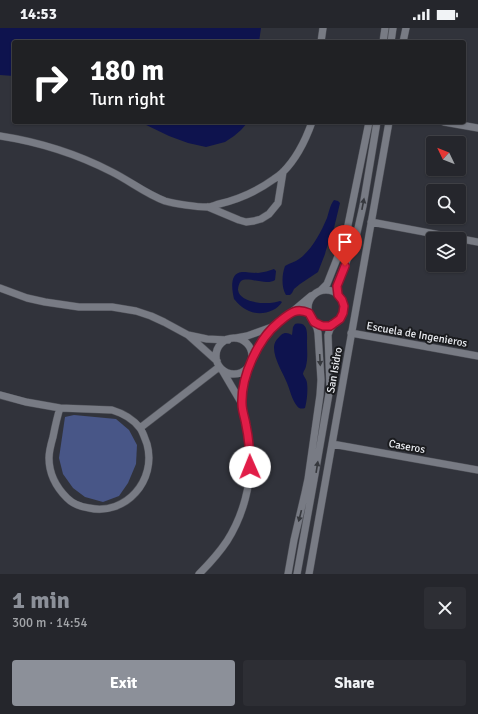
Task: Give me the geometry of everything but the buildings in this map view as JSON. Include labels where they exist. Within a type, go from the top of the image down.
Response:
[{"type":"street","points":[[321,40],[323,28]]},
{"type":"street","points":[[382,40],[385,28]]},
{"type":"street","points":[[391,40],[394,28]]},
{"type":"street","points":[[403,40],[406,28]]},
{"type":"street","points":[[208,207],[241,198],[253,193],[283,172],[300,149],[311,124]]},
{"type":"street","points":[[297,574],[309,494],[321,380],[318,333],[309,313],[308,306],[317,293],[327,284],[344,239],[369,124]]},
{"type":"street","points":[[314,322],[323,326],[330,326],[340,319],[343,313],[343,303],[338,295],[337,286],[353,246],[359,222],[377,124]]},
{"type":"street","name":"San Isidro","points":[[309,574],[389,124]]},
{"type":"street","points":[[455,124],[478,128]]},
{"type":"street","points":[[0,136],[35,142],[77,156],[103,167],[142,190],[165,201],[208,207],[246,222],[261,219],[269,214],[278,203],[283,172]]},
{"type":"street","points":[[371,222],[478,242]]},
{"type":"street","points":[[0,288],[27,298],[45,302],[79,307],[112,307],[136,311],[151,316],[188,335],[219,366],[231,374],[244,372],[272,327]]},
{"type":"street","points":[[188,335],[217,340],[247,336],[272,327],[307,299],[317,293],[330,291],[338,295]]},
{"type":"street","points":[[292,312],[300,311],[309,313]]},
{"type":"street","points":[[288,574],[294,540],[309,494],[330,388],[328,335],[333,324]]},
{"type":"street","name":"Escuela de Ingenieros","points":[[351,333],[478,356]]},
{"type":"street","points":[[199,574],[209,564],[226,541],[237,522],[242,510],[248,482],[250,453],[249,440],[242,404],[244,383],[250,364],[252,351],[244,341],[231,339],[222,343],[218,348],[216,355],[219,366],[242,404]]},
{"type":"street","points":[[140,428],[219,366]]},
{"type":"street","points":[[0,395],[26,402],[60,408],[112,410],[119,412],[128,418],[140,428],[146,442],[149,458],[145,479],[129,499],[116,506],[100,510],[84,508],[62,494],[56,486],[51,472],[49,458],[49,452],[60,408]]},
{"type":"street","name":"Caseros","points":[[332,444],[478,470]]},
{"type":"shaded area","points":[[0,28],[261,28],[259,40],[12,40],[12,76],[0,75]]},
{"type":"shaded area","points":[[144,124],[246,124],[234,136],[225,142],[206,147],[188,143]]},
{"type":"shaded area","points":[[334,200],[340,203],[334,228],[318,272],[300,284],[290,295],[286,295],[282,280],[285,266],[299,259],[312,246],[322,229]]},
{"type":"shaded area","points":[[274,269],[276,271],[275,280],[271,282],[244,280],[241,281],[238,286],[240,295],[250,301],[263,303],[282,302],[272,311],[263,313],[253,312],[243,308],[234,299],[232,282],[235,275],[242,272],[258,273]]},
{"type":"shaded area","points":[[295,324],[303,324],[307,332],[307,360],[303,374],[307,382],[307,392],[305,408],[303,409],[298,407],[294,401],[274,352],[275,342],[277,339],[284,333],[292,335]]},
{"type":"shaded area","points":[[74,415],[116,419],[129,430],[137,445],[136,464],[128,483],[119,496],[103,502],[85,497],[73,488],[63,474],[59,458],[65,417]]},
{"type":"route","points":[[250,467],[249,440],[242,404],[244,383],[248,368],[258,348],[272,327],[292,312],[300,311],[309,313],[314,322],[323,326],[330,326],[338,321],[342,316],[344,306],[338,295],[337,286],[345,266]]}]
